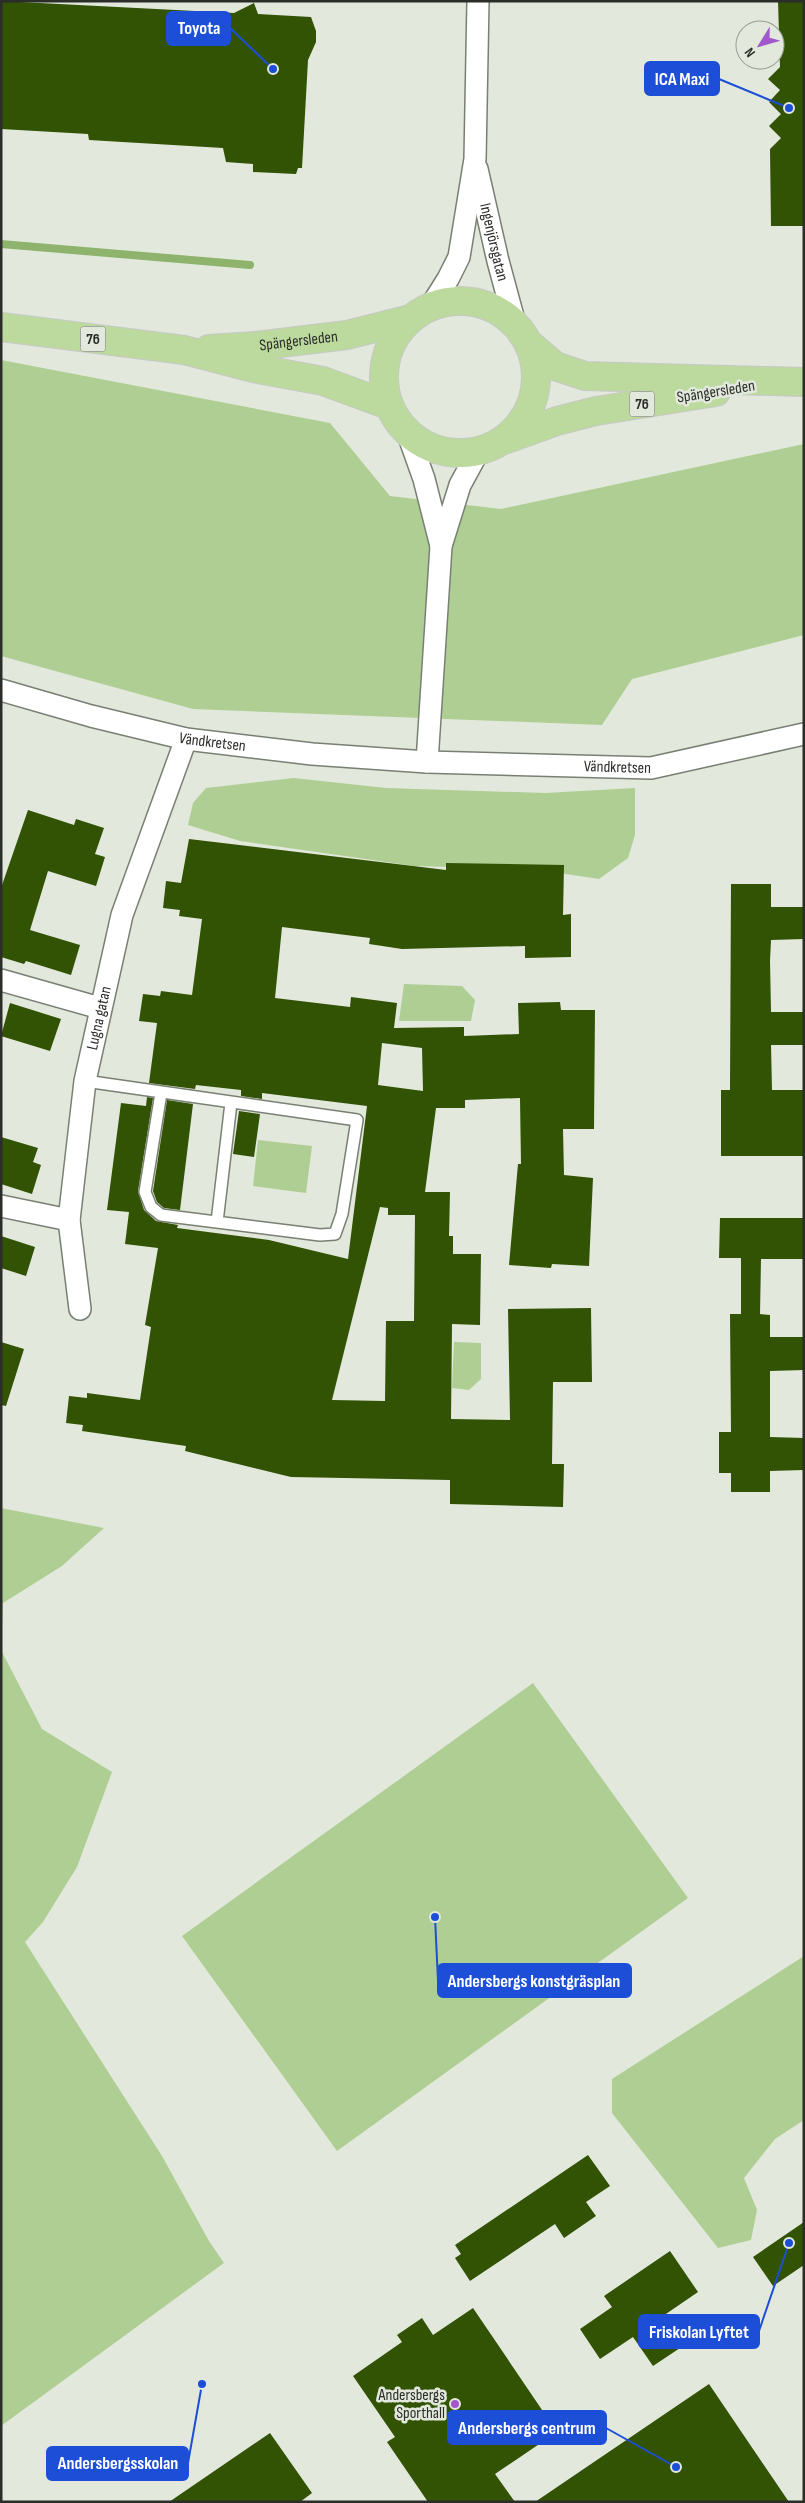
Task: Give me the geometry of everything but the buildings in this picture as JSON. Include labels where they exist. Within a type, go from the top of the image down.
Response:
[{"type":"main road","name":"Spängersleden","points":[[184,350],[255,346],[347,335],[453,301],[476,302],[497,310],[555,366],[585,376],[793,382]]},
{"type":"main road","name":"Spängersleden","points":[[420,312],[395,336],[385,358],[383,382],[388,405],[396,420],[408,434],[429,448],[453,454],[478,452],[557,421],[596,411],[793,382]]},
{"type":"main road","name":"Spängersleden","points":[[1,327],[184,350],[253,368],[323,381],[388,405]]},
{"type":"main road","name":"Spängersleden","points":[[505,440],[523,420],[534,396],[536,370],[522,334]]},
{"type":"street","name":"Ingenjörsgatan","points":[[420,312],[448,279],[458,257],[475,160],[478,1]]},
{"type":"street","name":"Ingenjörsgatan","points":[[475,160],[498,261],[522,334]]},
{"type":"street","points":[[408,434],[424,479],[441,546]]},
{"type":"street","points":[[427,762],[441,546],[460,485],[478,452]]},
{"type":"street","name":"Vändkretsen","points":[[1,690],[91,716],[186,738],[312,754],[427,762],[651,768],[804,734]]},
{"type":"street","name":"Lugna gatan","points":[[80,1309],[69,1220],[85,1081],[122,915],[186,738]]},
{"type":"street","points":[[1,980],[100,1008]]},
{"type":"street","points":[[1,1206],[69,1220]]},
{"type":"lane","points":[[85,1081],[161,1094],[357,1120],[342,1214],[335,1234],[320,1235],[161,1214],[151,1207],[146,1192],[161,1094]]},
{"type":"lane","points":[[218,1222],[231,1103]]},
{"type":"green space","points":[[1,360],[330,423],[390,496],[501,509],[804,444],[804,635],[632,679],[602,725],[193,709],[1,656]]},
{"type":"green space","points":[[294,778],[386,788],[545,793],[635,788],[635,835],[628,858],[599,879],[532,869],[414,866],[240,841],[188,825],[193,803],[206,788]]},
{"type":"green space","points":[[404,984],[462,986],[475,1000],[471,1021],[399,1021]]},
{"type":"green space","points":[[258,1140],[312,1146],[306,1193],[253,1186]]},
{"type":"green space","points":[[454,1342],[481,1343],[481,1379],[469,1390],[452,1388]]},
{"type":"green space","points":[[1,1508],[104,1528],[62,1566],[3,1603],[1,1650]]},
{"type":"green space","points":[[1,1650],[42,1729],[112,1772],[77,1867],[43,1922],[25,1942],[162,2156],[209,2241],[224,2263],[1,2426]]},
{"type":"green space","points":[[533,1683],[688,1898],[337,2151],[182,1936]]},
{"type":"green space","points":[[804,1956],[804,2120],[775,2139],[744,2178],[757,2210],[751,2240],[718,2248],[612,2113],[612,2079]]},
{"type":"waterway","points":[[1,244],[250,265]]},
{"type":"place","name":"Toyota","points":[[273,69]]},
{"type":"place","name":"ICA Maxi","points":[[789,108]]},
{"type":"place","name":"Andersbergs konstgräsplan","points":[[435,1917]]},
{"type":"place","name":"Friskolan Lyftet","points":[[789,2243]]},
{"type":"place","name":"Andersbergsskolan","points":[[202,2384]]},
{"type":"place","name":"Andersbergs Sporthall","points":[[455,2404]]},
{"type":"place","name":"Andersbergs centrum","points":[[676,2467]]}]
